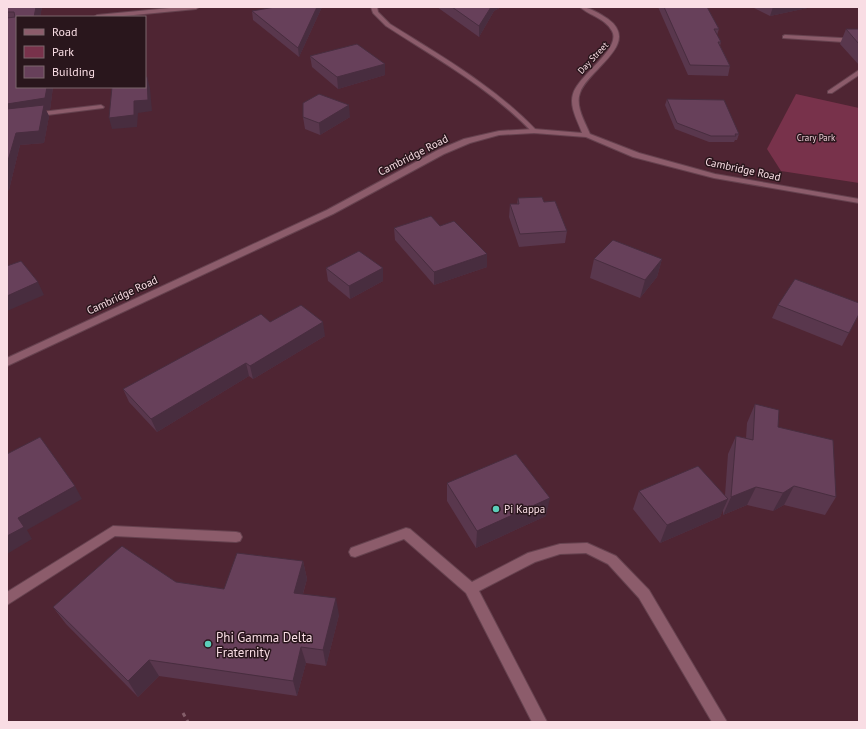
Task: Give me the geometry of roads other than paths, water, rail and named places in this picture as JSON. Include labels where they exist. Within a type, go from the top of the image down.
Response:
[{"type":"street","points":[[107,16],[196,7]]},
{"type":"street","points":[[374,7],[375,12],[388,25],[480,85],[524,119],[534,131]]},
{"type":"street","name":"Day Street","points":[[583,7],[609,23],[616,31],[618,39],[616,46],[587,75],[576,93],[576,104],[587,135]]},
{"type":"street","points":[[785,37],[859,41]]},
{"type":"street","points":[[830,92],[859,72]]},
{"type":"street","points":[[7,118],[101,107]]},
{"type":"street","name":"Cambridge Road","points":[[7,362],[330,212],[440,152],[467,141],[499,133],[534,131],[587,135],[636,155],[714,176],[859,201]]},
{"type":"street","points":[[7,599],[113,531],[236,537]]},
{"type":"street","points":[[355,552],[406,533],[471,589],[540,722]]},
{"type":"street","points":[[471,589],[532,557],[560,549],[587,548],[612,560],[644,594],[720,722]]},
{"type":"place","name":"Pi Kappa","points":[[496,509]]},
{"type":"place","name":"Phi Gamma Delta Fraternity","points":[[208,644]]},
{"type":"park label","name":"Crary Park","points":[[816,138]]}]
